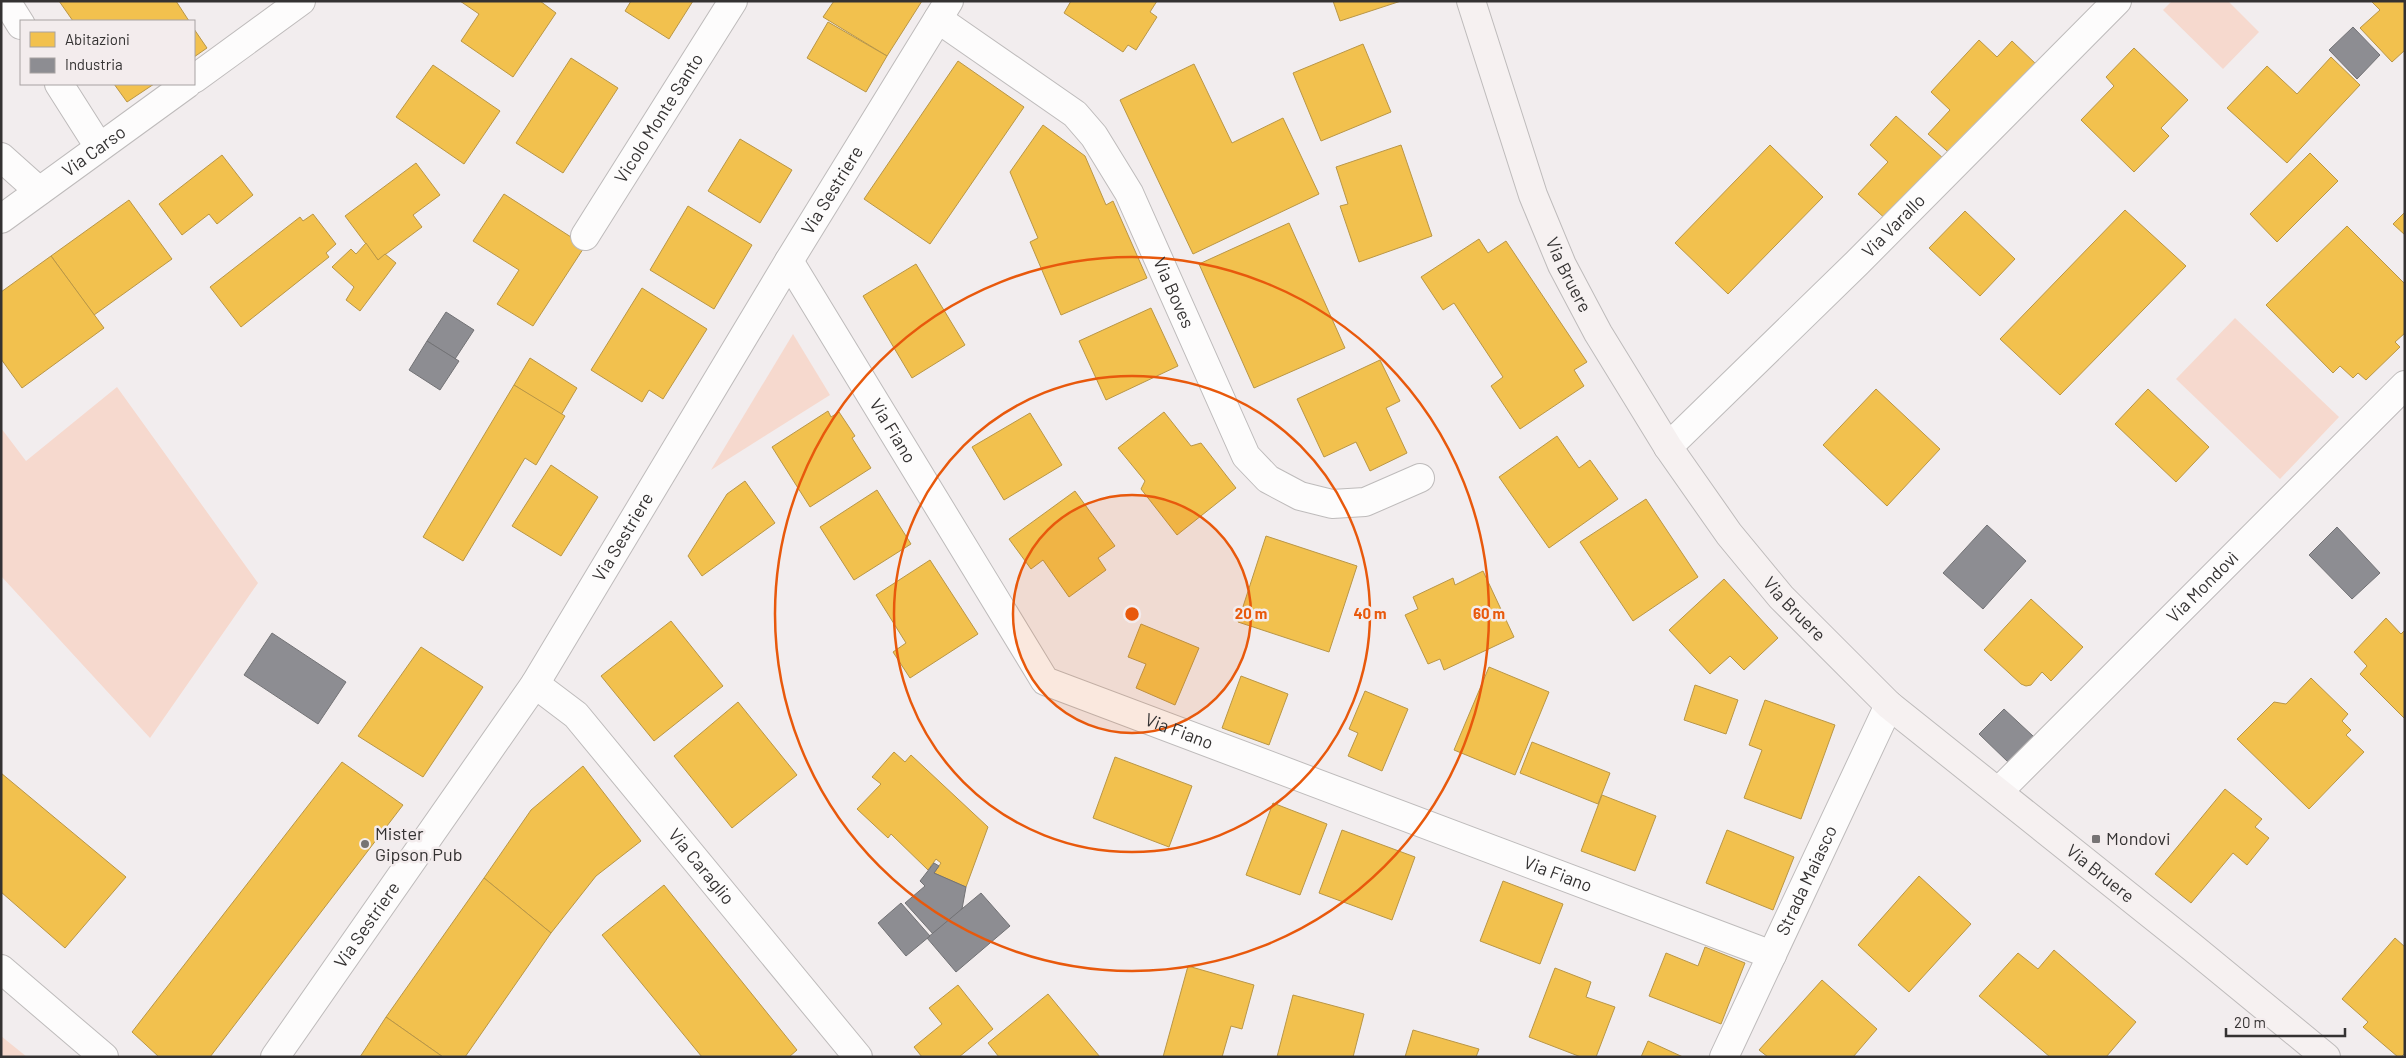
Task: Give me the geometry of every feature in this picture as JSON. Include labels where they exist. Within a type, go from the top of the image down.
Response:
[{"type":"street","points":[[6,1],[20,23]]},
{"type":"street","points":[[195,78],[301,1]]},
{"type":"street","name":"Vicolo Monte Santo","points":[[585,236],[733,1]]},
{"type":"street","name":"Via Bruere","points":[[1471,1],[1533,195],[1562,264],[1598,333],[1668,447],[1729,534],[1781,597],[1889,705],[2326,1057]]},
{"type":"street","name":"Via Varallo","points":[[1668,447],[1857,264],[2117,1]]},
{"type":"street","name":"Via Sestriere","points":[[275,1057],[535,684],[789,262],[944,10]]},
{"type":"street","name":"Via Boves","points":[[944,10],[1075,114],[1094,136],[1129,193],[1246,456],[1268,479],[1300,496],[1332,504],[1364,502],[1420,478]]},
{"type":"street","points":[[60,85],[99,147]]},
{"type":"street","name":"Via Carso","points":[[1,219],[186,85]]},
{"type":"street","points":[[1,157],[39,191]]},
{"type":"street","name":"Via Fiano","points":[[789,262],[1045,681],[1772,955]]},
{"type":"street","name":"Via Mondovì","points":[[1999,792],[2405,385]]},
{"type":"street","name":"Via Caraglio","points":[[535,684],[576,715],[858,1057]]},
{"type":"street","name":"Strada Maiasco","points":[[1724,1057],[1889,705]]},
{"type":"street","points":[[1,969],[104,1057]]},
{"type":"shaded area","points":[[2172,1],[2228,1],[2259,32],[2223,69],[2163,10]]},
{"type":"shaded area","points":[[2235,318],[2339,417],[2280,479],[2176,379]]},
{"type":"shaded area","points":[[793,334],[830,395],[711,470]]},
{"type":"shaded area","points":[[117,387],[258,583],[150,738],[1,576],[1,428],[26,461]]},
{"type":"shaded area","points":[[1,1036],[27,1057],[1,1057]]},
{"type":"building: Abitazioni","points":[[59,1],[176,1],[188,20],[72,20]]},
{"type":"building: Abitazioni","points":[[460,1],[540,1],[556,13],[513,77],[461,41],[479,14]]},
{"type":"building: Abitazioni","points":[[631,1],[693,1],[669,39],[625,11]]},
{"type":"building: Abitazioni","points":[[834,1],[922,1],[887,56],[823,17]]},
{"type":"building: Abitazioni","points":[[1071,1],[1157,1],[1150,12],[1157,17],[1136,50],[1128,45],[1123,52],[1064,13]]},
{"type":"building: Abitazioni","points":[[1333,1],[1401,1],[1340,21]]},
{"type":"building: Abitazioni","points":[[2371,1],[2405,1],[2405,50],[2392,62],[2360,28],[2380,10]]},
{"type":"building: Abitazioni","points":[[828,22],[887,56],[866,92],[807,58]]},
{"type":"building: Abitazioni","points":[[195,30],[207,48],[195,56]]},
{"type":"building: Abitazioni","points":[[1979,40],[1997,57],[2012,41],[2038,66],[1954,157],[1928,134],[1950,110],[1931,92]]},
{"type":"building: Abitazioni","points":[[1363,44],[1391,112],[1321,141],[1293,73]]},
{"type":"building: Abitazioni","points":[[2134,48],[2188,100],[2161,128],[2169,136],[2134,172],[2081,120],[2114,86],[2106,77]]},
{"type":"building: Abitazioni","points":[[2331,57],[2360,85],[2287,163],[2227,108],[2267,66],[2297,94]]},
{"type":"building: Abitazioni","points":[[571,58],[618,88],[563,173],[516,143]]},
{"type":"building: Abitazioni","points":[[958,61],[1024,107],[930,244],[864,199]]},
{"type":"building: Abitazioni","points":[[1194,64],[1232,143],[1283,118],[1319,194],[1193,254],[1120,100]]},
{"type":"building: Abitazioni","points":[[433,65],[500,111],[464,164],[396,117]]},
{"type":"building: Abitazioni","points":[[115,85],[152,85],[127,102]]},
{"type":"building: Abitazioni","points":[[1896,116],[1944,159],[1888,221],[1858,194],[1888,162],[1870,145]]},
{"type":"building: Abitazioni","points":[[1043,125],[1085,156],[1106,205],[1113,201],[1147,278],[1061,315],[1030,242],[1038,238],[1010,172]]},
{"type":"building: Abitazioni","points":[[740,139],[792,170],[760,223],[708,191]]},
{"type":"building: Abitazioni","points":[[1401,145],[1432,236],[1359,262],[1340,206],[1348,204],[1336,167]]},
{"type":"building: Abitazioni","points":[[1770,145],[1823,197],[1728,294],[1675,243]]},
{"type":"building: Abitazioni","points":[[2310,153],[2338,181],[2277,242],[2250,214]]},
{"type":"building: Abitazioni","points":[[222,155],[253,195],[217,224],[209,214],[182,235],[159,204]]},
{"type":"building: Abitazioni","points":[[416,163],[440,195],[413,215],[422,227],[378,260],[345,216]]},
{"type":"building: Abitazioni","points":[[504,194],[585,246],[533,326],[497,304],[519,270],[473,241]]},
{"type":"building: Abitazioni","points":[[129,200],[172,259],[94,315],[51,256]]},
{"type":"building: Abitazioni","points":[[688,206],[752,245],[714,309],[650,270]]},
{"type":"building: Abitazioni","points":[[2125,210],[2186,266],[2060,395],[2000,339]]},
{"type":"building: Abitazioni","points":[[1965,211],[2015,259],[1980,296],[1929,248]]},
{"type":"building: Abitazioni","points":[[2405,212],[2405,235],[2393,224]]},
{"type":"building: Abitazioni","points":[[313,214],[336,244],[326,253],[329,257],[241,327],[210,287],[300,217],[303,221]]},
{"type":"building: Abitazioni","points":[[1289,223],[1345,348],[1254,388],[1199,264]]},
{"type":"building: Abitazioni","points":[[2347,226],[2405,284],[2405,333],[2395,342],[2400,347],[2366,380],[2358,373],[2353,378],[2340,366],[2333,373],[2266,305]]},
{"type":"building: Abitazioni","points":[[1479,239],[1488,253],[1506,241],[1587,362],[1574,370],[1584,386],[1520,429],[1491,386],[1503,377],[1454,303],[1443,310],[1421,277]]},
{"type":"building: Abitazioni","points":[[366,243],[378,260],[385,254],[396,263],[360,311],[346,300],[354,287],[332,267],[351,249],[356,254]]},
{"type":"building: Abitazioni","points":[[51,256],[104,328],[22,388],[1,359],[1,292]]},
{"type":"building: Abitazioni","points":[[916,264],[965,345],[912,378],[863,296]]},
{"type":"building: Abitazioni","points":[[642,288],[707,329],[663,399],[649,390],[642,402],[591,370]]},
{"type":"building: Abitazioni","points":[[1151,308],[1178,366],[1106,400],[1079,341]]},
{"type":"building: Abitazioni","points":[[530,358],[577,388],[561,415],[514,385]]},
{"type":"building: Abitazioni","points":[[1380,360],[1400,401],[1386,408],[1407,453],[1370,471],[1356,442],[1324,457],[1297,399]]},
{"type":"building: Abitazioni","points":[[514,385],[565,416],[536,465],[525,458],[463,561],[423,537]]},
{"type":"building: Abitazioni","points":[[1876,389],[1940,449],[1887,506],[1823,445]]},
{"type":"building: Abitazioni","points":[[2148,389],[2209,447],[2176,482],[2115,424]]},
{"type":"building: Abitazioni","points":[[828,411],[831,417],[839,412],[855,436],[852,438],[871,468],[810,507],[772,447]]},
{"type":"building: Abitazioni","points":[[1164,412],[1191,446],[1201,443],[1236,488],[1177,535],[1141,489],[1145,481],[1118,448]]},
{"type":"building: Abitazioni","points":[[1030,413],[1062,465],[1004,500],[972,447]]},
{"type":"building: Abitazioni","points":[[1557,436],[1579,468],[1590,460],[1618,499],[1549,548],[1499,477]]},
{"type":"building: Abitazioni","points":[[551,465],[598,497],[561,556],[512,526]]},
{"type":"building: Abitazioni","points":[[745,481],[775,523],[702,576],[688,556],[727,494]]},
{"type":"building: Abitazioni","points":[[877,490],[911,544],[854,580],[820,527]]},
{"type":"building: Abitazioni","points":[[1075,491],[1115,546],[1098,558],[1106,570],[1069,597],[1043,560],[1031,569],[1009,539]]},
{"type":"building: Abitazioni","points":[[1646,499],[1698,577],[1633,621],[1580,542]]},
{"type":"building: Abitazioni","points":[[1266,536],[1357,566],[1329,652],[1238,622]]},
{"type":"building: Abitazioni","points":[[930,560],[978,634],[910,678],[893,652],[906,643],[876,595]]},
{"type":"building: Abitazioni","points":[[1483,571],[1514,637],[1444,670],[1440,659],[1428,664],[1405,615],[1418,609],[1413,597],[1453,578],[1455,585]]},
{"type":"building: Abitazioni","points":[[1724,579],[1778,638],[1744,670],[1730,656],[1710,674],[1669,630]]},
{"type":"building: Abitazioni","points":[[2031,599],[2083,647],[2051,681],[2042,672],[2031,685],[2026,686],[2021,684],[1984,650]]},
{"type":"building: Abitazioni","points":[[2386,618],[2401,634],[2405,630],[2405,719],[2360,674],[2367,666],[2354,652]]},
{"type":"building: Abitazioni","points":[[671,621],[723,686],[654,741],[601,676]]},
{"type":"building: Abitazioni","points":[[1141,624],[1199,648],[1175,705],[1136,688],[1146,664],[1128,657]]},
{"type":"building: Abitazioni","points":[[421,647],[483,687],[423,777],[358,736]]},
{"type":"building: Abitazioni","points":[[1489,667],[1549,692],[1515,775],[1454,750]]},
{"type":"building: Abitazioni","points":[[1241,676],[1288,694],[1269,745],[1222,728]]},
{"type":"building: Abitazioni","points":[[2311,678],[2348,714],[2342,721],[2351,730],[2346,735],[2364,752],[2309,809],[2237,739],[2274,702],[2286,704]]},
{"type":"building: Abitazioni","points":[[1695,685],[1738,700],[1726,734],[1684,720]]},
{"type":"building: Abitazioni","points":[[1365,691],[1408,709],[1382,771],[1348,756],[1358,733],[1349,729]]},
{"type":"building: Abitazioni","points":[[1765,700],[1835,725],[1801,819],[1744,798],[1762,750],[1749,745]]},
{"type":"building: Abitazioni","points":[[738,702],[797,775],[732,828],[674,756]]},
{"type":"building: Abitazioni","points":[[1532,742],[1610,773],[1598,804],[1520,773]]},
{"type":"building: Abitazioni","points":[[894,752],[905,762],[911,755],[988,827],[966,887],[934,873],[941,863],[936,859],[928,870],[891,834],[888,838],[857,809],[881,784],[872,777]]},
{"type":"building: Abitazioni","points":[[1115,757],[1192,786],[1169,847],[1093,818]]},
{"type":"building: Abitazioni","points":[[342,762],[403,805],[210,1057],[159,1057],[132,1032]]},
{"type":"building: Abitazioni","points":[[583,766],[641,841],[596,876],[551,933],[484,878],[531,810]]},
{"type":"building: Abitazioni","points":[[1,773],[126,877],[65,948],[1,892]]},
{"type":"building: Abitazioni","points":[[2225,789],[2262,819],[2255,827],[2269,838],[2247,865],[2233,853],[2191,903],[2155,874]]},
{"type":"building: Abitazioni","points":[[1602,795],[1656,816],[1635,871],[1581,851]]},
{"type":"building: Abitazioni","points":[[1273,803],[1327,824],[1300,895],[1246,875]]},
{"type":"building: Abitazioni","points":[[1342,830],[1415,857],[1392,920],[1319,893]]},
{"type":"building: Abitazioni","points":[[1727,830],[1794,857],[1773,910],[1706,883]]},
{"type":"building: Abitazioni","points":[[1919,876],[1971,924],[1909,992],[1858,945]]},
{"type":"building: Abitazioni","points":[[484,878],[551,933],[465,1057],[443,1057],[386,1017]]},
{"type":"building: Abitazioni","points":[[1503,881],[1563,904],[1540,964],[1480,941]]},
{"type":"building: Abitazioni","points":[[664,885],[797,1050],[789,1057],[702,1057],[602,935]]},
{"type":"building: Abitazioni","points":[[2395,938],[2405,947],[2405,1053],[2401,1057],[2398,1057],[2363,1027],[2368,1022],[2342,999]]},
{"type":"building: Abitazioni","points":[[1705,947],[1745,963],[1721,1024],[1649,996],[1666,953],[1698,966]]},
{"type":"building: Abitazioni","points":[[2054,950],[2136,1022],[2106,1057],[2050,1057],[1979,996],[2018,953],[2038,969]]},
{"type":"building: Abitazioni","points":[[1188,966],[1254,985],[1242,1029],[1231,1026],[1222,1057],[1163,1057]]},
{"type":"building: Abitazioni","points":[[1555,968],[1591,982],[1586,997],[1615,1007],[1596,1057],[1581,1057],[1529,1037]]},
{"type":"building: Abitazioni","points":[[1822,980],[1877,1029],[1853,1057],[1768,1057],[1759,1050]]},
{"type":"building: Abitazioni","points":[[958,985],[993,1029],[959,1057],[922,1057],[914,1047],[942,1024],[929,1008]]},
{"type":"building: Abitazioni","points":[[1048,994],[1100,1057],[999,1057],[988,1043]]},
{"type":"building: Abitazioni","points":[[1293,995],[1364,1014],[1353,1057],[1277,1057]]},
{"type":"building: Abitazioni","points":[[386,1017],[443,1057],[360,1057]]},
{"type":"building: Abitazioni","points":[[1413,1030],[1479,1049],[1476,1057],[1405,1057]]},
{"type":"building: Abitazioni","points":[[1648,1041],[1683,1057],[1641,1057]]},
{"type":"building: Industria","points":[[2353,27],[2380,55],[2357,79],[2329,50]]},
{"type":"building: Industria","points":[[446,312],[474,330],[455,359],[427,341]]},
{"type":"building: Industria","points":[[427,341],[459,361],[440,390],[409,370]]},
{"type":"building: Industria","points":[[1987,525],[2026,561],[1983,609],[1943,573]]},
{"type":"building: Industria","points":[[2337,527],[2380,573],[2352,599],[2309,555]]},
{"type":"building: Industria","points":[[272,633],[346,682],[318,724],[244,675]]},
{"type":"building: Industria","points":[[2004,709],[2033,736],[2008,762],[1979,734]]},
{"type":"building: Industria","points":[[934,863],[939,866],[934,873],[966,887],[962,909],[933,934],[905,903],[925,886],[920,881]]},
{"type":"building: Industria","points":[[981,893],[1010,926],[956,972],[927,938]]},
{"type":"building: Industria","points":[[901,903],[930,936],[906,956],[878,923]]},
{"type":"place","name":"Mondovi","points":[[2096,839]]},
{"type":"place","name":"Mister Gipson Pub","points":[[365,844]]}]
